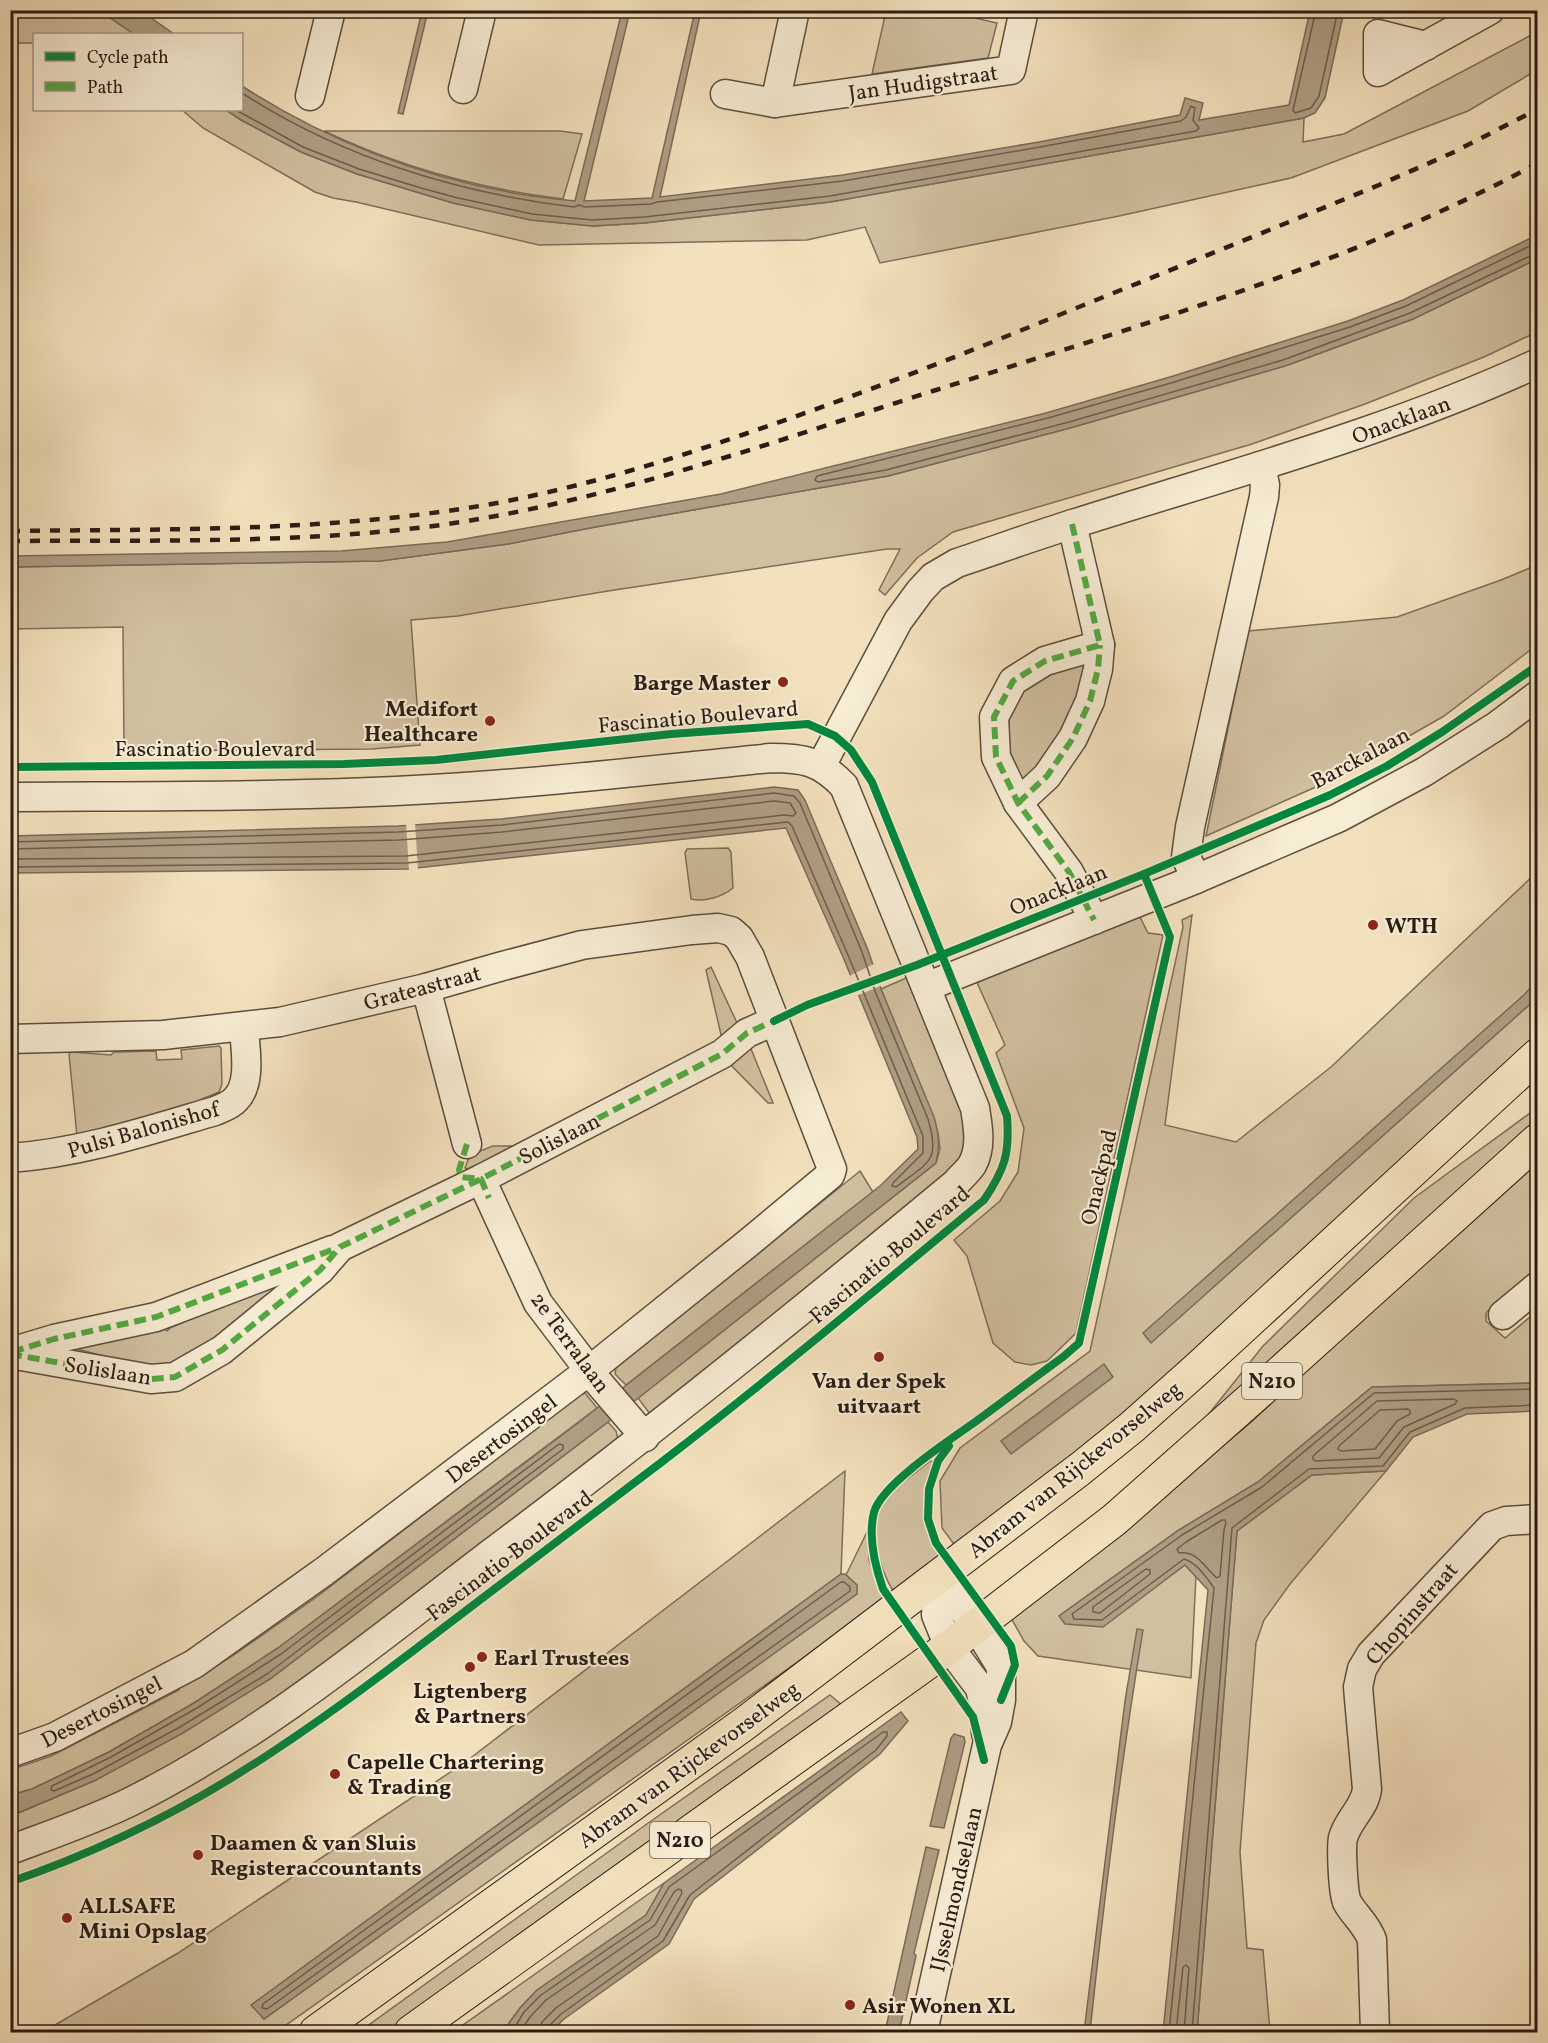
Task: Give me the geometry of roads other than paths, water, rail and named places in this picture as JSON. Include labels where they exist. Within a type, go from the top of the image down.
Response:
[{"type":"highway","name":"Abram van Rijckevorselweg","points":[[316,2032],[744,1724],[1080,1469],[1132,1427],[1196,1370],[1538,1055]]},
{"type":"highway","name":"N210","points":[[411,2032],[949,1647],[1114,1520],[1262,1390],[1538,1140]]},
{"type":"highway","points":[[292,2032],[392,1976]]},
{"type":"street","points":[[310,96],[331,10]]},
{"type":"street","points":[[463,89],[482,10]]},
{"type":"street","points":[[775,103],[795,10]]},
{"type":"street","name":"Jan Hudigstraat","points":[[725,94],[775,103],[1011,70],[1023,10]]},
{"type":"street","points":[[1426,46],[1490,10]]},
{"type":"street","name":"Onacklaan","points":[[821,766],[898,621],[933,577],[957,563],[1413,415],[1474,392],[1538,363]]},
{"type":"street","points":[[1196,879],[1186,857],[1190,827],[1264,497],[1265,485],[1261,466]]},
{"type":"street","points":[[1018,803],[1047,776],[1073,738],[1090,701],[1098,669],[1100,645],[1072,524]]},
{"type":"street","name":"Onacklaan","points":[[1094,920],[1069,872],[1018,803],[996,757],[994,717],[1013,681],[1045,661],[1100,645]]},
{"type":"street","name":"Barckalaan","points":[[1196,879],[1338,818],[1381,796],[1466,746],[1538,695]]},
{"type":"street","name":"Fascinatio Boulevard","points":[[10,797],[217,796],[416,790],[519,783],[771,758],[808,760],[821,766],[844,786],[975,1108],[978,1131],[978,1148],[972,1165],[956,1183],[836,1283],[637,1429],[376,1641],[257,1727],[196,1765],[130,1802],[10,1850]]},
{"type":"street","name":"Onacklaan","points":[[926,987],[1196,879]]},
{"type":"street","name":"Grateastraat","points":[[10,1039],[124,1038],[244,1028],[307,1017],[426,988],[582,945],[662,933],[718,928],[731,931],[743,946],[757,974],[774,1022]]},
{"type":"street","points":[[426,988],[467,1143]]},
{"type":"street","name":"Solislaan","points":[[10,1353],[54,1339],[156,1317],[340,1247],[481,1179],[722,1053],[747,1033],[774,1022]]},
{"type":"street","name":"Desertosingel","points":[[10,1753],[55,1737],[194,1664],[322,1574],[594,1376],[830,1175],[832,1169],[830,1163],[774,1022]]},
{"type":"street","name":"Pulsi Balonishof","points":[[10,1158],[75,1150],[107,1143],[215,1111],[235,1101],[244,1083],[246,1071],[244,1028]]},
{"type":"street","name":"2e Terralaan","points":[[481,1179],[538,1303],[637,1429]]},
{"type":"street","name":"Solislaan","points":[[10,1353],[151,1379],[175,1377],[222,1350],[320,1270],[340,1247]]},
{"type":"street","points":[[1503,1315],[1538,1286]]},
{"type":"street","name":"Chopinstraat","points":[[1375,2032],[1372,1940],[1369,1932],[1345,1900],[1342,1845],[1346,1830],[1362,1806],[1367,1789],[1359,1677],[1371,1654],[1492,1526],[1506,1521],[1538,1519]]},
{"type":"street","name":"IJsselmondselaan","points":[[923,2032],[987,1744],[997,1722],[1001,1700],[1002,1666],[976,1626],[937,1578]]},
{"type":"street","name":"IJsselmondselaan","points":[[937,1578],[936,1615],[949,1647],[980,1688],[985,1713],[987,1744]]},
{"type":"water","points":[[100,11],[141,11],[173,33],[133,33]]},
{"type":"water","points":[[422,11],[428,11],[403,114],[398,113]]},
{"type":"water","points":[[622,11],[630,11],[584,201],[652,198],[695,11],[701,11],[660,197],[843,175],[1039,142],[1180,115],[1185,98],[1203,103],[1199,120],[1289,105],[1310,11],[1344,11],[1325,98],[1315,113],[1304,118],[830,202],[644,223],[593,226],[531,220],[453,203],[357,174],[301,152],[228,111],[243,111],[243,87],[341,140],[411,167],[484,187],[575,201]]},
{"type":"water","points":[[1537,235],[1537,259],[1413,319],[1285,366],[1070,428],[888,476],[508,544],[380,561],[11,567],[11,556],[341,551],[447,542],[721,494],[1046,413],[1348,321],[1403,300]]},
{"type":"water","points":[[774,787],[798,790],[805,800],[868,950],[881,989],[934,1117],[938,1140],[936,1163],[608,1422],[270,1679],[183,1733],[96,1780],[11,1816],[11,1795],[32,1789],[109,1752],[194,1703],[278,1648],[578,1423],[880,1186],[918,1149],[917,1137],[843,957],[786,828],[407,869],[11,873],[10,836],[398,826],[501,819]]},
{"type":"water","points":[[1537,980],[1537,998],[1151,1343],[1143,1333],[1525,994]]},
{"type":"water","points":[[1104,1364],[1113,1377],[1011,1454],[1001,1441]]},
{"type":"water","points":[[1537,1383],[1537,1411],[1467,1414],[1413,1437],[1386,1471],[1312,1475],[1237,1531],[1197,2032],[1163,2032],[1208,1590],[1185,1565],[1103,1627],[1065,1624],[1059,1616],[1179,1530],[1258,1482],[1372,1387]]},
{"type":"water","points":[[841,1574],[845,1574],[857,1585],[857,1594],[264,2019],[251,2005]]},
{"type":"water","points":[[1137,1629],[1143,1630],[1127,1730],[1090,2032],[1084,2032],[1125,1701]]},
{"type":"water","points":[[901,1712],[908,1721],[880,1754],[694,1899],[669,1944],[564,2019],[551,2032],[506,2032],[509,2023],[520,2008],[537,1990],[646,1915],[664,1883]]},
{"type":"water","points":[[954,1734],[964,1737],[965,1742],[944,1828],[930,1826],[951,1738]]},
{"type":"water","points":[[926,1847],[939,1850],[914,1953],[916,1956],[899,2032],[885,2032]]},
{"type":"railway","points":[[10,531],[193,529],[376,519],[497,503],[622,473],[775,424],[980,347],[1379,185],[1452,153],[1538,109]]},
{"type":"railway","points":[[10,541],[226,540],[388,531],[504,514],[628,486],[751,449],[1241,291],[1392,233],[1466,200],[1538,163]]},
{"type":"place","name":"Barge Master","points":[[783,682]]},
{"type":"place","name":"Medifort Healthcare","points":[[490,721]]},
{"type":"place","name":"WTH","points":[[1373,925]]},
{"type":"place","name":"Van der Spek uitvaart","points":[[879,1357]]},
{"type":"place","name":"Earl Trustees","points":[[482,1657]]},
{"type":"place","name":"Ligtenberg & Partners","points":[[470,1667]]},
{"type":"place","name":"Capelle Chartering & Trading","points":[[335,1774]]},
{"type":"place","name":"Daamen & van Sluis Registeraccountants","points":[[198,1855]]},
{"type":"place","name":"ALLSAFE Mini Opslag","points":[[67,1918]]},
{"type":"place","name":"Asir Wonen XL","points":[[850,2005]]}]
